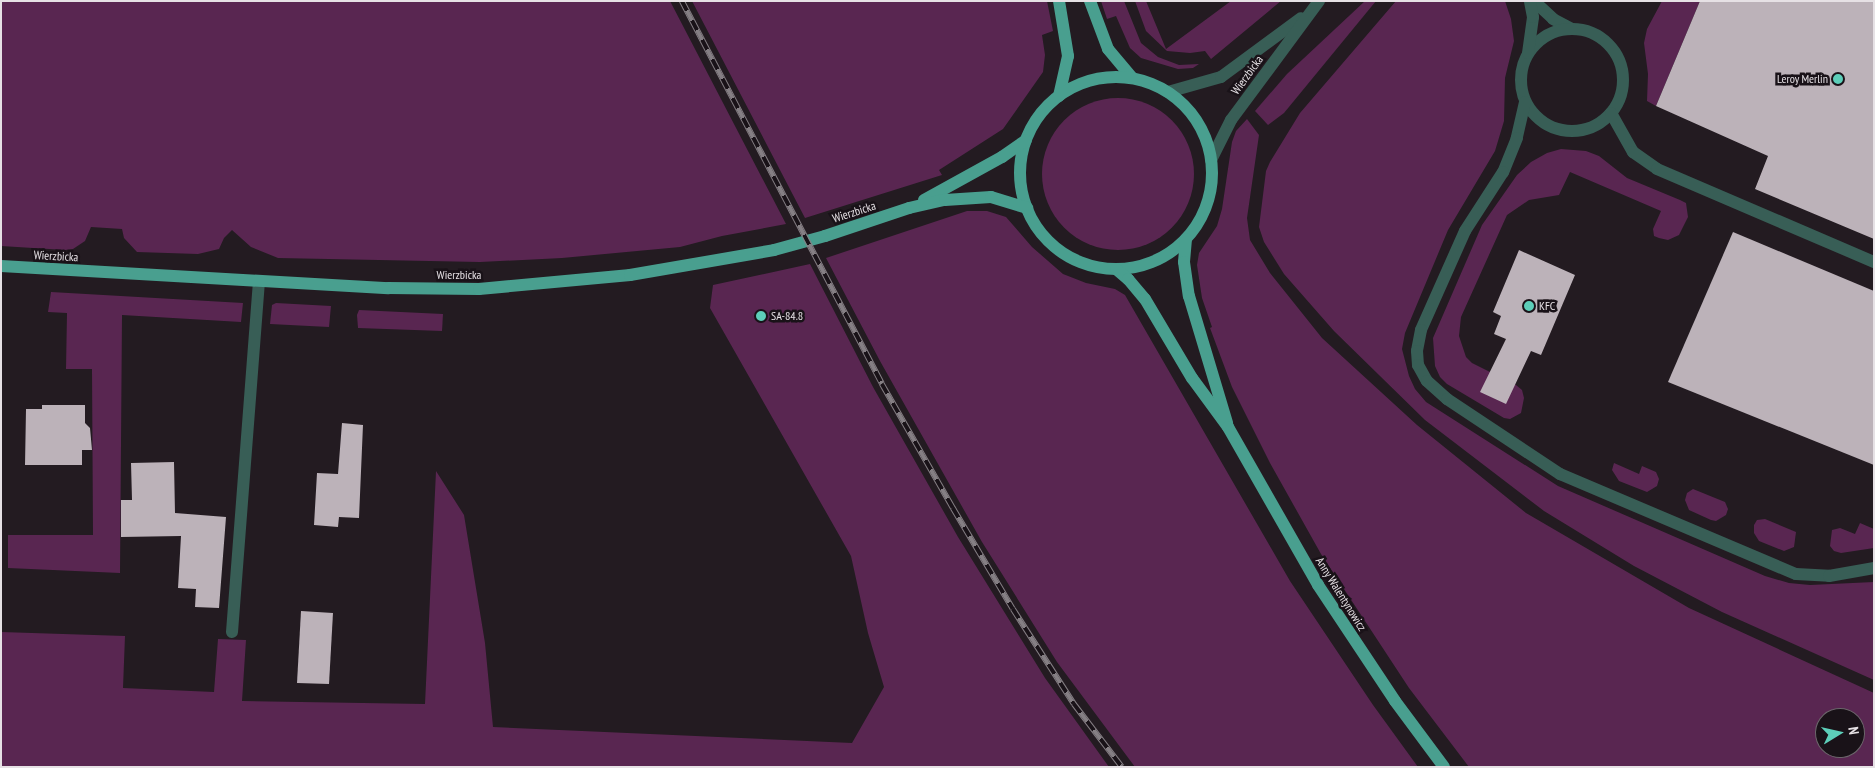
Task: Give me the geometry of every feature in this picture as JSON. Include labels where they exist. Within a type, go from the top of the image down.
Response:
[{"type":"main road","points":[[1059,1],[1068,56],[1059,96]]},
{"type":"main road","points":[[1090,1],[1108,49],[1132,78]]},
{"type":"main road","points":[[1099,78],[1132,78],[1151,83],[1168,92],[1189,110],[1200,125],[1207,142],[1211,160],[1210,196],[1201,219],[1186,239],[1166,256],[1150,263],[1116,269],[1082,263],[1062,252],[1038,229],[1027,208],[1020,174],[1026,140],[1037,119],[1059,96],[1078,85],[1099,78]]},
{"type":"main road","name":"Wierzbicka","points":[[909,208],[1002,157],[1026,140]]},
{"type":"main road","name":"Wierzbicka","points":[[1,266],[388,288],[479,289],[598,279],[695,265],[774,250],[825,236],[909,208],[945,200],[991,197],[1027,208]]},
{"type":"main road","name":"Anny Walentynowicz","points":[[1186,239],[1184,262],[1189,296],[1228,428]]},
{"type":"main road","name":"Anny Walentynowicz","points":[[1116,269],[1128,279],[1145,299],[1192,378],[1228,428],[1318,585],[1390,694],[1444,767]]},
{"type":"street","points":[[1530,1],[1532,17],[1528,54],[1522,69],[1521,85],[1525,102],[1537,118],[1555,128],[1575,131],[1595,126],[1611,113],[1621,95],[1623,75],[1616,56],[1604,40],[1588,32],[1572,29],[1553,19],[1534,1]]},
{"type":"street","name":"Wierzbicka","points":[[1168,92],[1221,77],[1315,6]]},
{"type":"street","name":"Wierzbicka","points":[[1211,160],[1231,120],[1315,6]]},
{"type":"street","points":[[1528,54],[1547,36],[1572,29]]},
{"type":"street","points":[[1525,102],[1517,138],[1503,172],[1465,231],[1421,330],[1418,365],[1427,381],[1447,399],[1560,474],[1788,571],[1809,576],[1829,576],[1874,568]]},
{"type":"street","points":[[1611,113],[1633,152],[1657,169],[1874,262]]},
{"type":"street","points":[[232,632],[259,281]]},
{"type":"shaded area","points":[[1,1],[670,1],[786,224],[722,236],[680,247],[562,258],[480,262],[278,258],[251,247],[232,230],[224,238],[219,249],[198,254],[137,252],[124,238],[122,229],[91,227],[85,241],[73,249],[1,246]]},
{"type":"shaded area","points":[[692,1],[1047,1],[1053,31],[1042,35],[1045,55],[1043,72],[1003,129],[939,170],[942,175],[805,218]]},
{"type":"shaded area","points":[[1101,1],[1124,1],[1141,43],[1158,57],[1179,65],[1199,64],[1193,68],[1178,69],[1141,58],[1130,48],[1116,16],[1107,19]]},
{"type":"shaded area","points":[[1135,1],[1146,1],[1166,49],[1231,1],[1281,1],[1211,59],[1205,51],[1190,53],[1167,51],[1146,31]]},
{"type":"shaded area","points":[[1365,1],[1376,1],[1284,113],[1268,125],[1255,111],[1287,74]]},
{"type":"shaded area","points":[[1396,1],[1505,1],[1511,19],[1514,41],[1505,78],[1504,121],[1495,151],[1448,230],[1405,333],[1402,349],[1409,376],[1415,389],[1426,402],[1558,486],[1765,576],[1789,583],[1810,585],[1874,582],[1874,680],[1722,612],[1634,566],[1544,511],[1425,420],[1334,331],[1284,274],[1264,242],[1259,227],[1266,171],[1300,113]]},
{"type":"shaded area","points":[[1662,1],[1700,1],[1656,106],[1647,101],[1648,74],[1644,43],[1647,29]]},
{"type":"shaded area","points":[[1118,98],[1133,99],[1147,103],[1160,110],[1172,120],[1182,132],[1189,145],[1193,159],[1193,189],[1189,203],[1182,216],[1172,228],[1160,238],[1147,245],[1133,249],[1118,250],[1103,249],[1089,245],[1076,238],[1064,228],[1054,216],[1047,203],[1043,189],[1042,174],[1043,159],[1047,145],[1054,132],[1064,120],[1076,110],[1089,103],[1103,99]]},
{"type":"shaded area","points":[[1247,119],[1259,135],[1247,218],[1250,240],[1270,273],[1322,338],[1417,425],[1526,513],[1689,608],[1874,693],[1874,767],[1469,767],[1409,688],[1321,554],[1270,463],[1232,387],[1210,328],[1212,327],[1202,298],[1197,265],[1199,253],[1217,226],[1222,209],[1232,142],[1236,131]]},
{"type":"shaded area","points":[[1561,149],[1586,151],[1599,156],[1627,178],[1686,203],[1688,217],[1679,235],[1668,240],[1659,238],[1654,236],[1653,229],[1661,211],[1570,172],[1559,195],[1529,200],[1507,215],[1461,317],[1459,336],[1466,357],[1472,363],[1516,385],[1522,390],[1524,398],[1521,413],[1510,419],[1504,418],[1447,384],[1440,377],[1435,366],[1433,338],[1482,225],[1517,175],[1531,162],[1547,153]]},
{"type":"shaded area","points":[[967,211],[987,211],[1006,217],[1032,247],[1063,274],[1086,283],[1115,289],[1125,295],[1290,581],[1373,705],[1418,767],[1135,767],[1057,662],[982,542],[880,361],[826,258]]},
{"type":"shaded area","points":[[810,264],[873,387],[958,537],[1045,678],[1109,767],[1,767],[1,632],[125,636],[123,688],[214,692],[218,639],[246,640],[242,701],[425,704],[436,471],[464,515],[485,643],[493,727],[852,743],[884,687],[868,633],[851,556],[710,308],[713,285]]},
{"type":"shaded area","points":[[51,292],[243,303],[241,322],[122,315],[120,573],[8,568],[8,535],[93,535],[92,369],[66,369],[67,313],[48,312]]},
{"type":"shaded area","points":[[276,303],[331,306],[329,327],[270,324],[272,305]]},
{"type":"shaded area","points":[[359,310],[443,314],[442,331],[358,328],[357,315]]},
{"type":"shaded area","points":[[1614,463],[1639,474],[1642,466],[1656,472],[1659,479],[1657,486],[1647,492],[1619,481],[1612,470]]},
{"type":"shaded area","points":[[1693,489],[1725,502],[1728,509],[1726,515],[1716,521],[1689,510],[1685,500],[1687,493]]},
{"type":"shaded area","points":[[1765,519],[1796,532],[1794,547],[1784,551],[1759,541],[1754,533],[1754,525],[1757,520]]},
{"type":"shaded area","points":[[1860,523],[1874,529],[1874,548],[1841,553],[1834,551],[1830,546],[1832,530],[1840,528],[1855,534]]},
{"type":"building","points":[[1700,1],[1874,1],[1874,239],[1755,189],[1768,156],[1656,106]]},
{"type":"building","points":[[1733,232],[1874,291],[1874,465],[1668,382]]},
{"type":"building","name":"KFC","points":[[1519,250],[1575,275],[1541,355],[1531,351],[1506,404],[1480,392],[1506,339],[1494,334],[1501,316],[1493,312]]},
{"type":"building","points":[[42,405],[85,405],[85,423],[90,428],[92,450],[82,450],[82,465],[25,465],[26,409],[42,409]]},
{"type":"building","points":[[342,423],[363,425],[359,518],[339,517],[338,527],[314,525],[317,473],[338,474]]},
{"type":"building","points":[[174,462],[175,513],[226,517],[219,608],[195,607],[196,589],[178,588],[181,536],[121,537],[121,500],[132,500],[131,463]]},
{"type":"building","points":[[301,611],[333,613],[329,684],[297,683]]},
{"type":"railway","points":[[682,1],[882,384],[953,508],[1013,609],[1074,704],[1122,767]]},
{"type":"place","name":"Leroy Merlin","points":[[1838,79]]},
{"type":"place","name":"KFC","points":[[1529,306]]},
{"type":"place","name":"SA-84.8","points":[[761,316]]}]
